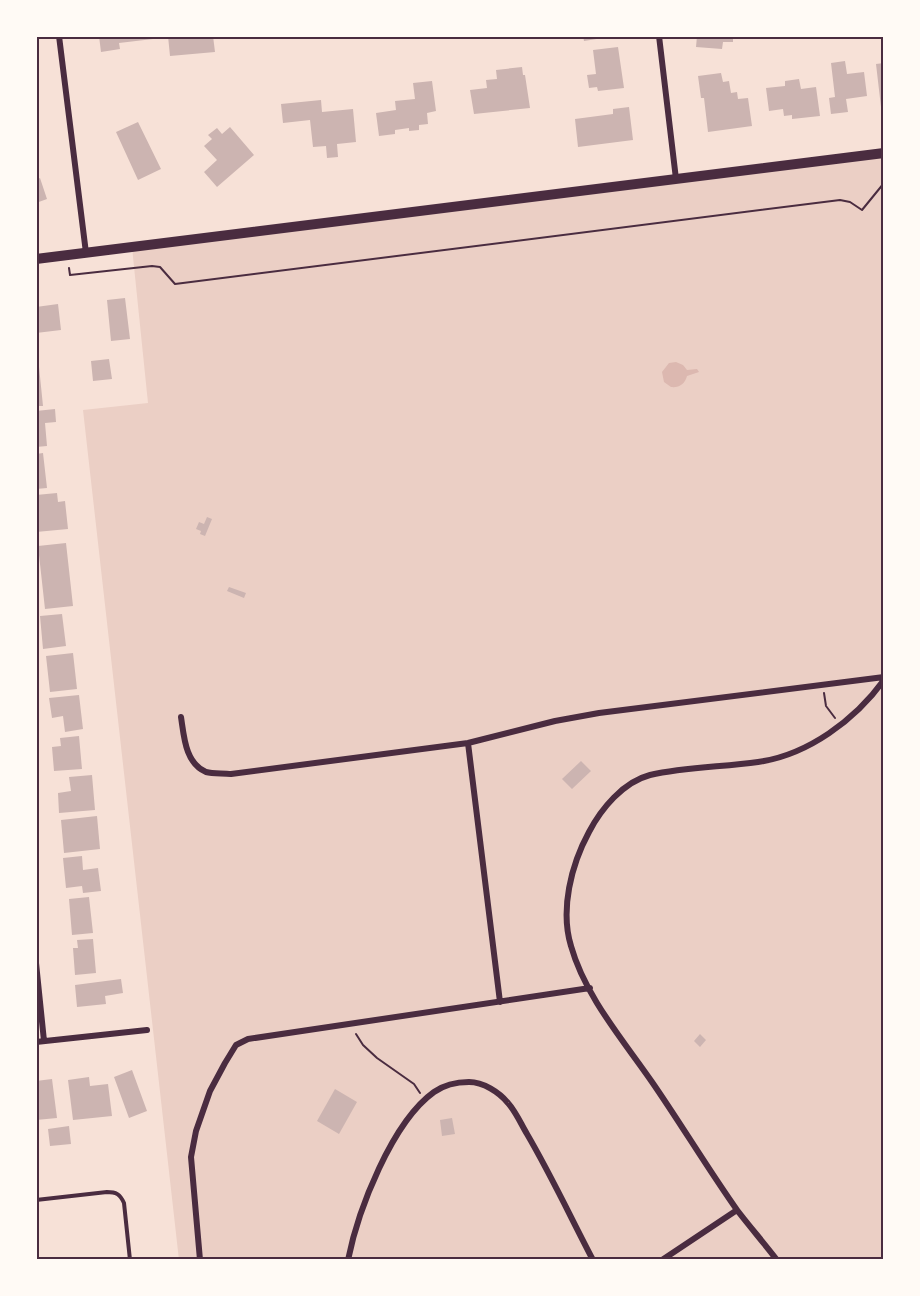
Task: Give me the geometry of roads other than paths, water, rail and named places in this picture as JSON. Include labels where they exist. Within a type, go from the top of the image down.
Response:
[{"type":"street","points":[[59,36],[86,253]]},
{"type":"street","points":[[659,36],[676,179]]},
{"type":"street","points":[[36,259],[884,153]]},
{"type":"street","points":[[181,717],[184,741],[193,763],[207,772],[242,773],[468,743],[555,721],[599,713],[884,679]]},
{"type":"street","points":[[777,1260],[737,1210],[590,988],[571,946],[567,926],[567,905],[572,879],[585,839],[595,821],[608,803],[637,781],[649,776],[778,758],[797,751],[840,725],[870,698],[884,679]]},
{"type":"street","points":[[468,743],[500,1002]]},
{"type":"street","points":[[36,963],[44,1041]]},
{"type":"street","points":[[200,1260],[191,1157],[196,1131],[210,1091],[236,1045],[248,1039],[590,988]]},
{"type":"street","points":[[36,1042],[147,1030]]},
{"type":"street","points":[[348,1260],[364,1204],[386,1155],[405,1123],[424,1100],[436,1090],[457,1082],[477,1082],[494,1090],[508,1103],[538,1153],[593,1260]]},
{"type":"street","points":[[662,1260],[737,1210]]},
{"type":"lane","points":[[36,1200],[115,1192],[121,1196],[124,1203],[130,1260]]}]
